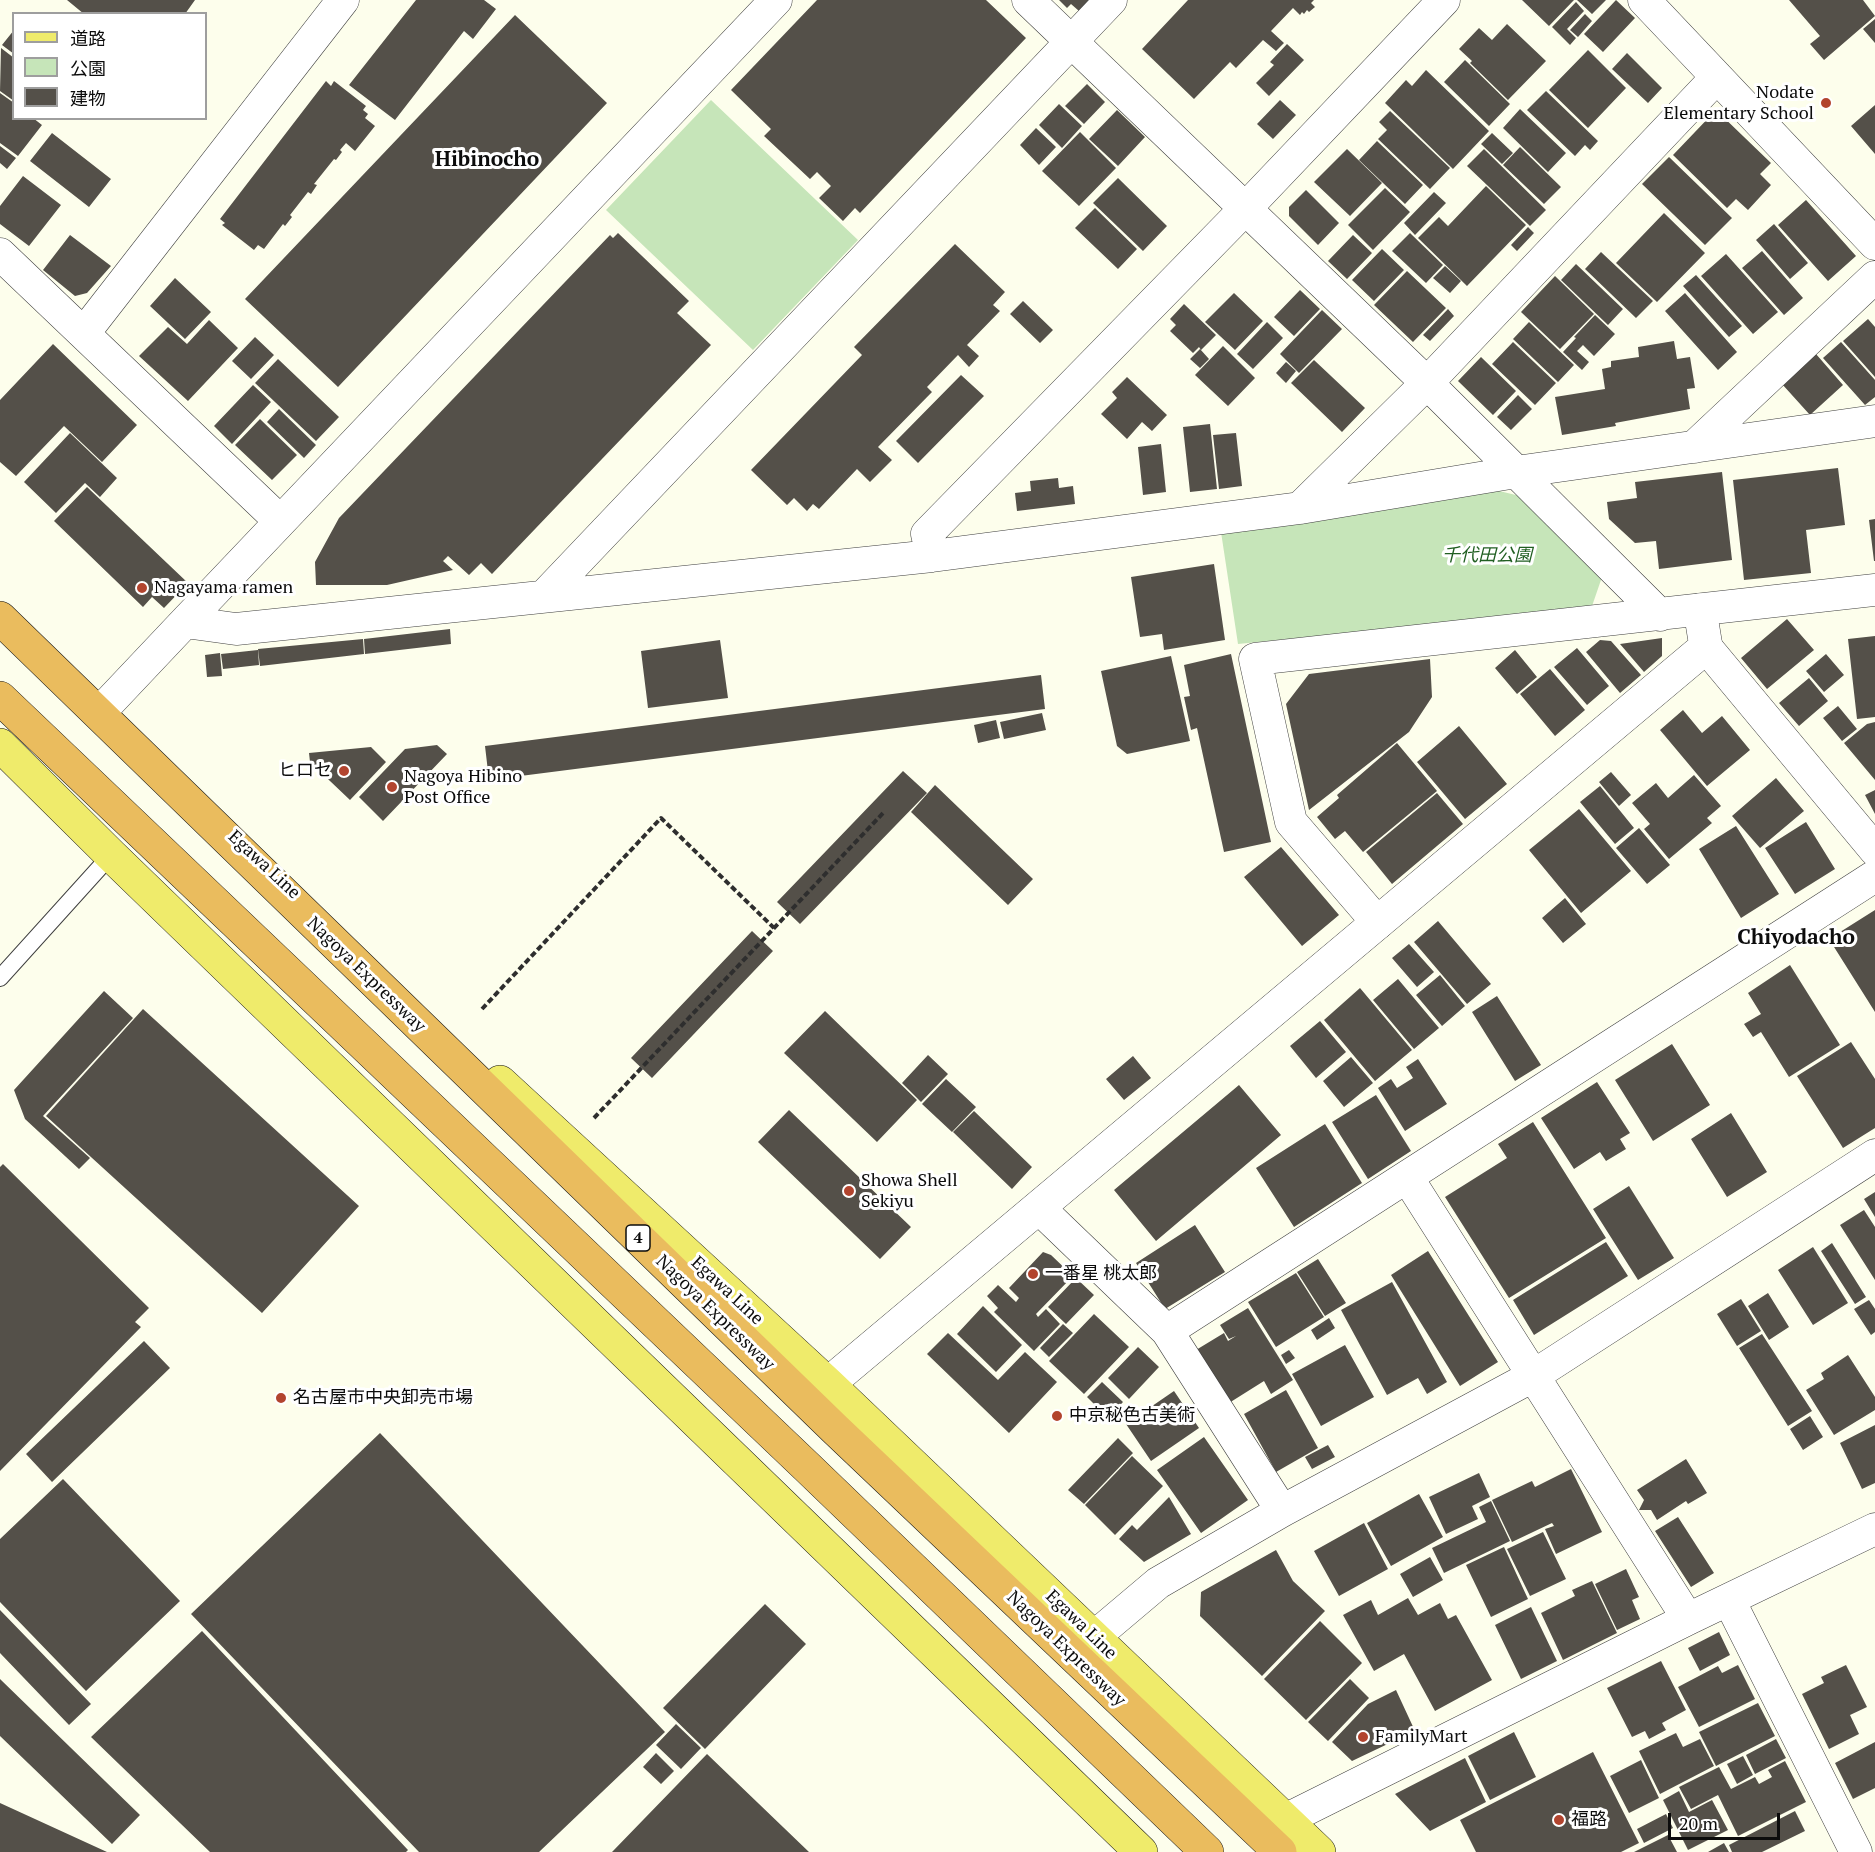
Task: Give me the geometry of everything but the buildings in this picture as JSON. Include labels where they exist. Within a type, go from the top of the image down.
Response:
[{"type":"highway","name":"Nagoya Expressway","points":[[0,618],[835,1429],[1280,1852]]},
{"type":"highway","points":[[0,698],[806,1466],[1207,1852]]},
{"type":"main road","name":"Egawa Line","points":[[0,613],[99,713],[828,1384],[1318,1852]]},
{"type":"main road","points":[[0,745],[1142,1852]]},
{"type":"street","points":[[84,333],[343,0]]},
{"type":"street","points":[[99,713],[776,0]]},
{"type":"street","points":[[1028,0],[1426,383],[1660,615]]},
{"type":"street","points":[[545,595],[1111,0]]},
{"type":"street","points":[[932,556],[927,534],[1245,209],[1444,0]]},
{"type":"street","points":[[1644,0],[1875,244]]},
{"type":"street","points":[[1300,508],[1426,383],[1717,77]]},
{"type":"street","points":[[0,254],[280,521]]},
{"type":"street","points":[[1694,447],[1875,277]]},
{"type":"street","points":[[185,622],[236,628],[932,556],[1300,508],[1516,472],[1875,421]]},
{"type":"street","points":[[1377,923],[1291,822],[1255,659],[1875,590]]},
{"type":"street","points":[[1700,610],[1706,648],[1875,850]]},
{"type":"street","points":[[828,1384],[1706,648]]},
{"type":"street","points":[[1167,1331],[1875,876]]},
{"type":"street","points":[[1094,1637],[1158,1583],[1282,1511],[1533,1376],[1875,1155]]},
{"type":"street","points":[[1407,1177],[1688,1620]]},
{"type":"street","points":[[1040,1208],[1167,1331],[1282,1511]]},
{"type":"street","points":[[1286,1820],[1875,1528]]},
{"type":"street","points":[[1729,1599],[1856,1852]]},
{"type":"lane","points":[[0,978],[111,855]]},
{"type":"path","points":[[594,1118],[885,811]]},
{"type":"path","points":[[482,1009],[661,818],[774,928]]},
{"type":"green space","points":[[711,100],[858,240],[753,350],[606,210]]},
{"type":"green space","name":"千代田公園","points":[[1495,490],[1520,496],[1602,577],[1591,609],[1238,644],[1221,532]]},
{"type":"place","name":"Nodate Elementary School","points":[[1826,103]]},
{"type":"place","name":"Nagayama ramen","points":[[142,588]]},
{"type":"place","name":"ヒロセ","points":[[344,771]]},
{"type":"place","name":"Nagoya Hibino Post Office","points":[[392,787]]},
{"type":"place","name":"Showa Shell Sekiyu","points":[[849,1191]]},
{"type":"place","name":"一番星 桃太郎","points":[[1033,1274]]},
{"type":"place","name":"名古屋市中央卸売市場","points":[[281,1398]]},
{"type":"place","name":"中京秘色古美術","points":[[1057,1416]]},
{"type":"place","name":"FamilyMart","points":[[1363,1737]]},
{"type":"place","name":"福路","points":[[1559,1820]]},
{"type":"district","name":"Hibinocho","points":[[487,160]]},
{"type":"district","name":"Chiyodacho","points":[[1796,938]]}]
